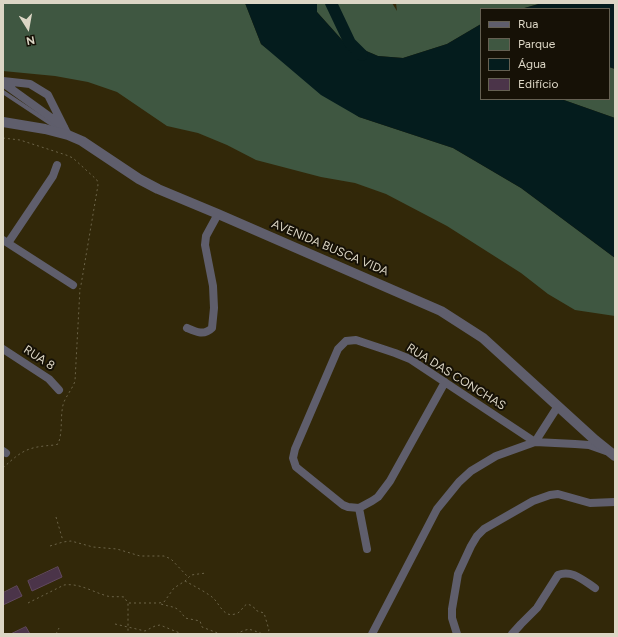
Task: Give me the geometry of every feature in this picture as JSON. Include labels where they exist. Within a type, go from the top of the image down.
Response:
[{"type":"street","points":[[3,82],[66,131]]},
{"type":"street","points":[[3,82],[30,84],[48,95],[66,131]]},
{"type":"street","name":"AVENIDA BUSCA VIDA","points":[[3,122],[66,131],[158,189],[441,311],[483,338],[612,454]]},
{"type":"street","points":[[58,165],[53,176],[6,242],[73,285]]},
{"type":"street","points":[[187,328],[203,333],[208,332],[212,328],[214,315],[213,286],[205,245],[206,236],[218,214]]},
{"type":"street","name":"RUA DAS CONCHAS","points":[[359,508],[344,505],[296,467],[293,458],[295,449],[338,349],[346,341],[356,340],[410,359],[535,442]]},
{"type":"street","name":"RUA 8","points":[[3,349],[49,380],[59,390]]},
{"type":"street","points":[[367,549],[359,508],[378,497],[390,481],[445,382]]},
{"type":"street","points":[[535,442],[558,406]]},
{"type":"street","points":[[372,634],[437,509],[448,494],[467,475],[484,462],[506,452],[535,442],[589,445],[612,454]]},
{"type":"street","points":[[457,634],[452,618],[452,609],[458,574],[471,546],[477,536],[484,529],[533,501],[550,494],[558,494],[590,503],[615,502]]},
{"type":"street","points":[[512,634],[537,608],[558,575],[563,573],[573,574],[595,588]]},
{"type":"lane","points":[[3,92],[66,131]]},
{"type":"path","points":[[3,138],[20,140],[73,158],[99,182],[80,289],[75,381],[73,388],[64,404],[60,440],[56,445],[39,446],[20,452],[3,468]]},
{"type":"path","points":[[56,517],[63,542]]},
{"type":"path","points":[[50,546],[71,541],[92,546],[117,549],[140,556],[169,558],[188,577]]},
{"type":"path","points":[[159,604],[164,602],[174,588],[185,581],[190,575],[206,573]]},
{"type":"path","points":[[185,581],[214,598],[218,605],[228,614],[238,614],[247,604],[253,606],[255,611],[264,613],[269,630],[267,634],[248,629],[236,634]]},
{"type":"path","points":[[28,602],[69,584],[78,585],[106,596],[124,598],[128,603],[128,634]]},
{"type":"path","points":[[128,603],[159,604],[176,607],[185,618],[200,622],[202,627],[220,634]]},
{"type":"path","points":[[115,624],[145,631],[160,625],[182,634]]},
{"type":"path","points":[[56,634],[59,628]]},
{"type":"green space","points":[[3,3],[245,3],[261,44],[359,117],[453,148],[521,188],[615,258],[615,316],[575,310],[548,294],[521,273],[447,226],[386,194],[355,183],[321,177],[256,160],[227,145],[198,133],[167,126],[117,92],[88,82],[55,76],[3,71]]},
{"type":"green space","points":[[317,3],[392,3],[397,11],[396,3],[542,3],[524,8],[480,8],[480,25],[447,44],[403,58],[378,56],[343,41],[317,12]]},
{"type":"green space","points":[[610,67],[615,69],[615,118],[564,100],[610,100]]},
{"type":"water","points":[[245,3],[317,3],[317,12],[343,41],[378,56],[403,58],[447,44],[480,25],[480,100],[564,100],[615,118],[615,258],[521,188],[453,148],[359,117],[321,95],[261,44]]},
{"type":"water","points":[[542,3],[615,3],[615,69],[610,67],[610,8],[524,8]]},
{"type":"building","points":[[58,567],[62,577],[32,591],[28,581]]},
{"type":"building","points":[[17,586],[22,596],[3,605],[3,593]]},
{"type":"building","points":[[26,627],[30,634],[11,634]]},
{"type":"waterway","points":[[331,3],[350,43],[362,55]]}]
